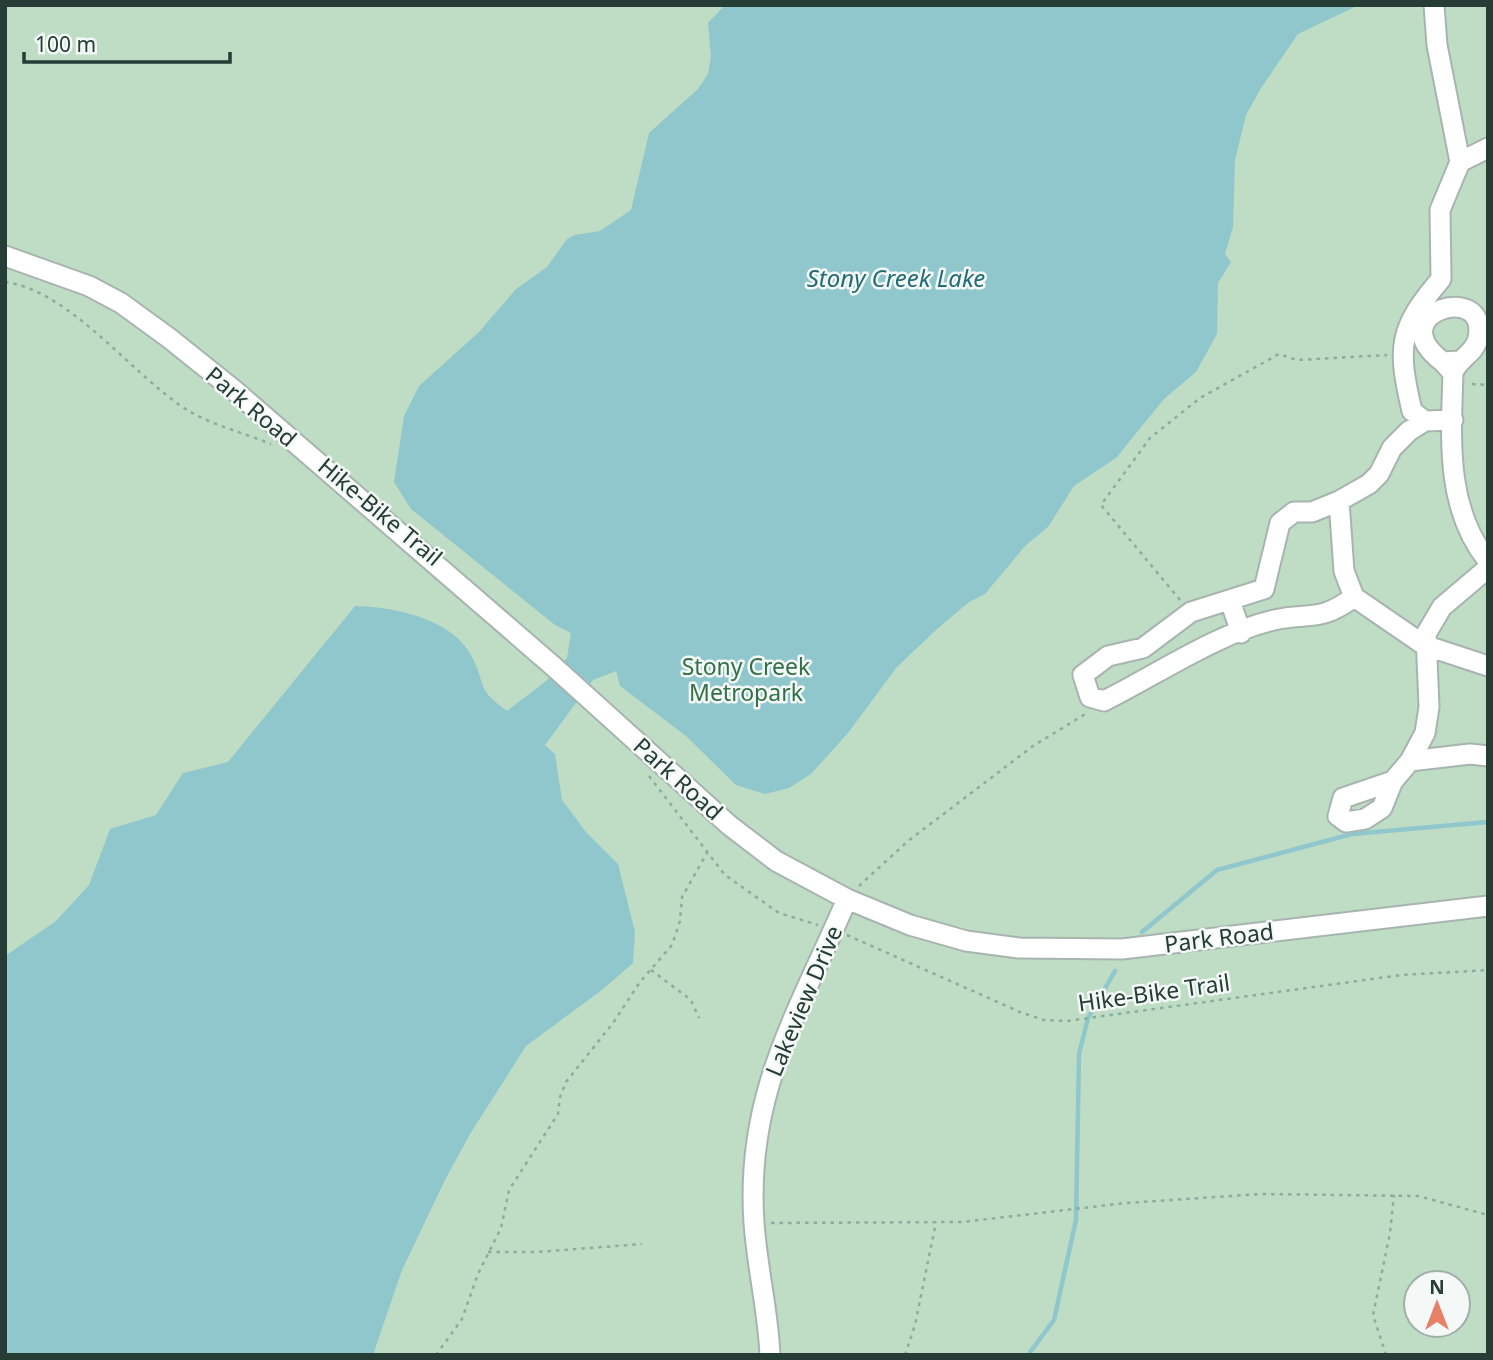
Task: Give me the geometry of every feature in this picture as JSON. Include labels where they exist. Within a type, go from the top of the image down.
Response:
[{"type":"street","points":[[1415,421],[1404,378],[1404,337],[1413,311],[1441,279],[1440,210],[1460,162],[1437,46],[1434,5]]},
{"type":"street","points":[[1460,162],[1488,148]]},
{"type":"street","name":"Park Road","points":[[5,256],[89,286],[121,303],[160,331],[234,390],[553,666],[729,825],[776,861],[847,899],[910,925],[966,941],[1032,948],[1122,949],[1488,906]]},
{"type":"street","points":[[1452,365],[1456,493],[1462,521],[1474,544],[1488,561]]},
{"type":"street","points":[[1354,597],[1315,618],[1274,620],[1199,649],[1104,701],[1090,697],[1083,675],[1108,656],[1143,648],[1191,612],[1264,589],[1280,523],[1294,512],[1311,512],[1339,501],[1379,474],[1392,448],[1415,421],[1453,420]]},
{"type":"street","points":[[1339,501],[1344,571],[1354,597],[1424,645],[1488,666]]},
{"type":"street","points":[[1392,781],[1410,761],[1425,733],[1429,707],[1424,645],[1426,635],[1442,607],[1488,568]]},
{"type":"street","points":[[1230,600],[1241,633]]},
{"type":"street","points":[[1410,761],[1479,755],[1488,744]]},
{"type":"street","name":"Lakeview Drive","points":[[770,1355],[768,1311],[754,1223],[756,1135],[765,1092],[783,1037],[847,899]]},
{"type":"path","points":[[5,282],[37,292],[62,307],[187,410],[276,446]]},
{"type":"path","points":[[1191,612],[1101,505],[1150,438],[1200,398],[1279,355],[1297,360],[1375,357],[1404,352]]},
{"type":"path","points":[[1472,384],[1488,385]]},
{"type":"path","points":[[847,899],[908,841],[1033,746],[1104,701]]},
{"type":"path","points":[[643,770],[725,875],[779,913],[827,928]]},
{"type":"path","points":[[436,1355],[462,1319],[488,1252],[501,1228],[509,1190],[558,1114],[560,1097],[566,1082],[672,945],[684,890],[707,853]]},
{"type":"path","name":"Hike-Bike Trail","points":[[841,932],[1020,1012],[1044,1020],[1067,1021],[1401,975],[1488,970]]},
{"type":"path","points":[[651,970],[691,1000],[699,1018]]},
{"type":"path","points":[[754,1223],[936,1222],[1261,1194],[1418,1196],[1451,1202],[1488,1215]]},
{"type":"path","points":[[1386,1355],[1373,1315],[1390,1233],[1394,1195]]},
{"type":"path","points":[[905,1355],[915,1325],[936,1222]]},
{"type":"path","points":[[488,1252],[537,1252],[642,1244]]},
{"type":"green space","name":"Stony Creek Metropark","points":[[5,5],[1488,5],[1488,1355],[5,1355]]},
{"type":"water","name":"Stony Creek Lake","points":[[725,5],[1359,5],[1298,34],[1246,115],[1235,160],[1233,227],[1225,254],[1231,262],[1218,283],[1217,334],[1196,372],[1164,399],[1116,458],[1074,486],[1048,527],[1025,546],[985,594],[969,602],[897,667],[848,733],[811,774],[789,788],[765,794],[736,785],[686,736],[620,686],[616,671],[593,680],[545,745],[555,754],[562,800],[586,832],[618,864],[635,932],[633,963],[602,990],[526,1046],[470,1134],[446,1178],[402,1270],[373,1355],[5,1355],[5,956],[56,921],[89,885],[110,829],[156,815],[183,773],[228,762],[355,606],[405,613],[438,625],[453,634],[473,659],[484,688],[507,711],[546,681],[567,658],[571,633],[555,625],[411,509],[394,482],[404,416],[419,386],[479,332],[516,289],[547,267],[567,239],[600,231],[631,210],[649,133],[698,89],[708,74],[711,57],[708,23]]},
{"type":"waterway","points":[[1142,932],[1217,870],[1352,834],[1488,822]]},
{"type":"waterway","points":[[1028,1355],[1054,1320],[1076,1220],[1079,1054],[1088,1018],[1115,971]]}]
